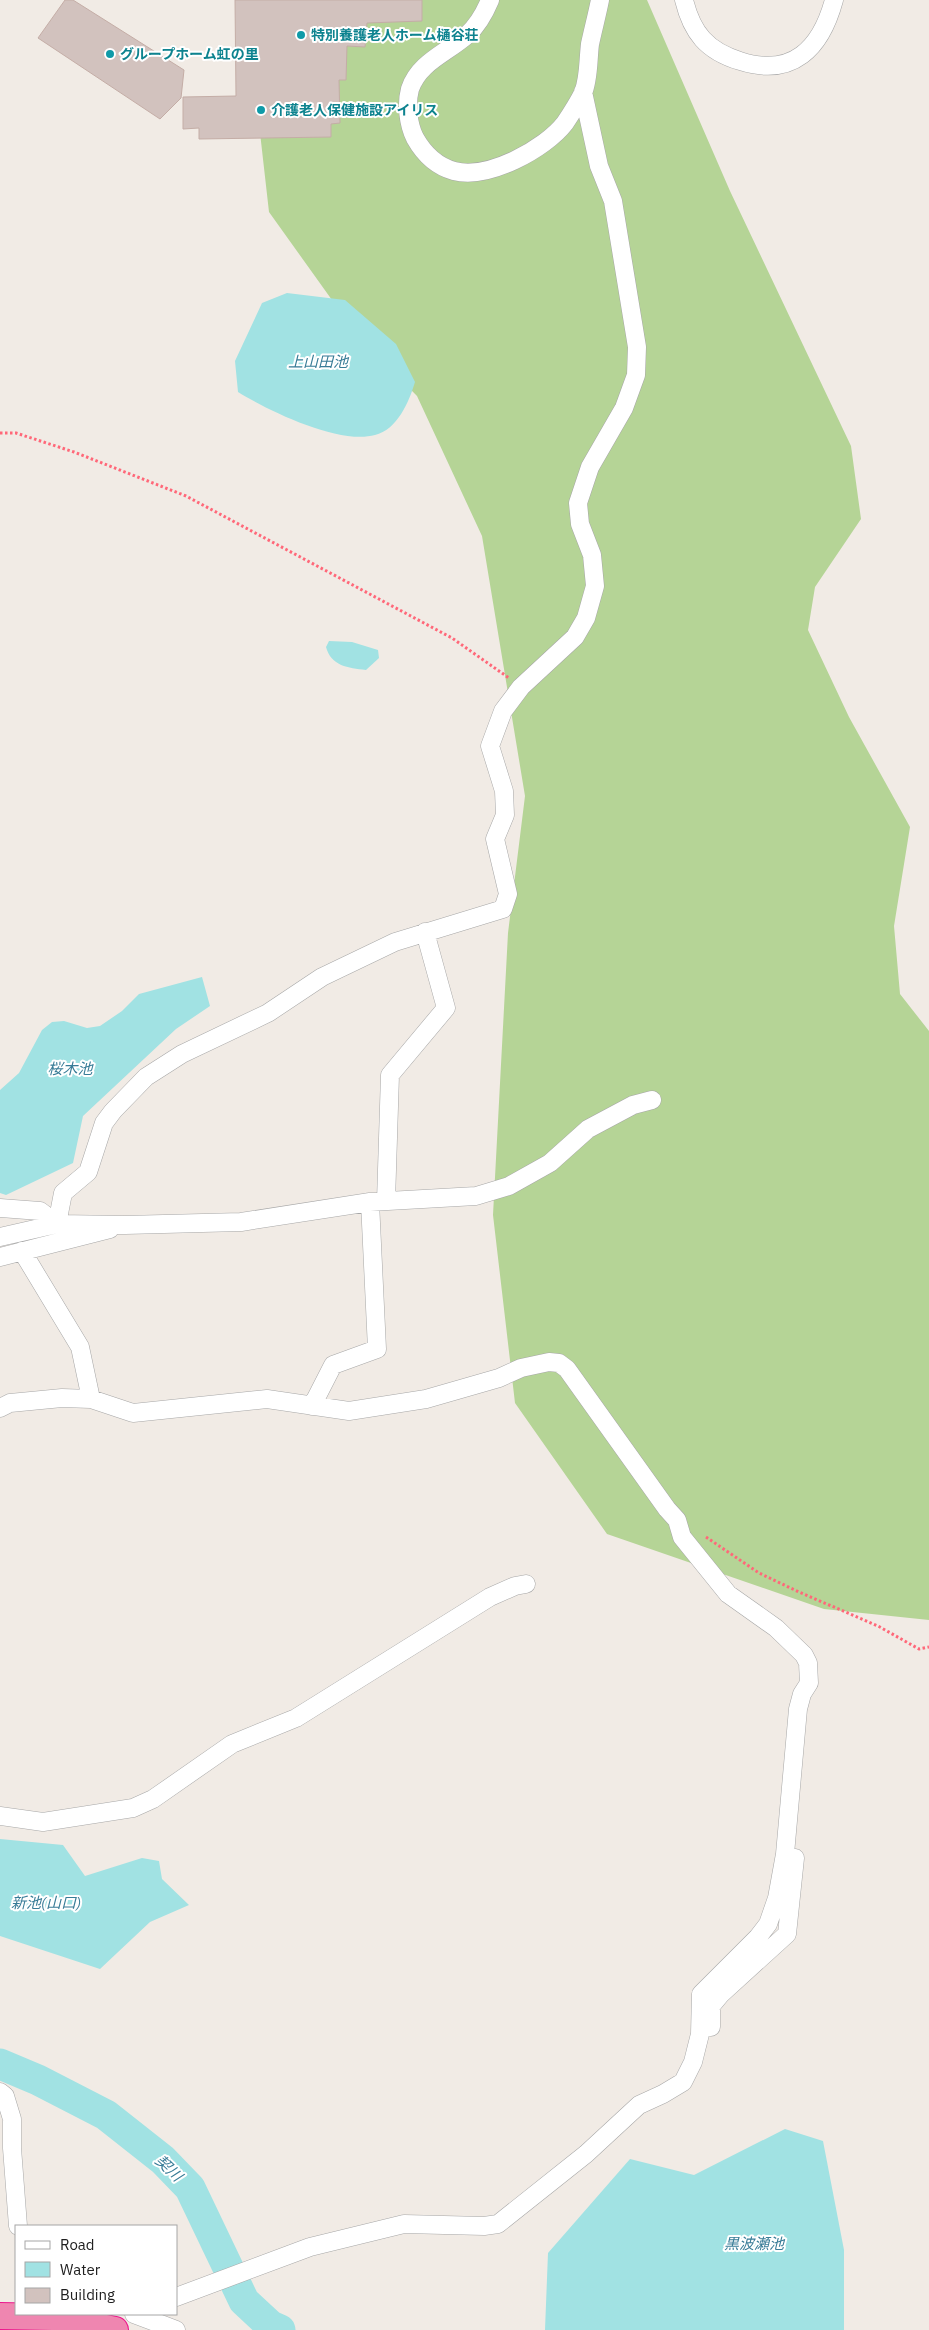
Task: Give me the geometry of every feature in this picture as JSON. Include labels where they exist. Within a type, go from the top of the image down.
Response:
[{"type":"highway","points":[[0,2316],[53,2317],[115,2330]]},
{"type":"street","points":[[490,0],[478,22],[467,35],[430,61],[418,74],[410,89],[408,104],[412,132],[430,158],[456,171],[470,172],[499,166],[525,156],[545,143],[565,123],[583,92]]},
{"type":"street","points":[[57,1224],[63,1193],[88,1172],[104,1123],[146,1077],[182,1054],[268,1012],[322,977],[395,942],[503,909],[508,894],[495,839],[505,815],[504,791],[490,746],[503,711],[522,687],[575,637],[586,618],[595,586],[592,555],[580,524],[578,503],[590,467],[624,408],[636,375],[637,347],[613,201],[599,166],[583,92],[590,43],[600,0]]},
{"type":"street","points":[[684,0],[689,19],[700,37],[714,50],[751,65],[770,67],[790,63],[806,52],[828,22],[834,0]]},
{"type":"street","points":[[312,1406],[333,1364],[377,1349],[378,1201],[390,1075],[446,1008],[425,932]]},
{"type":"street","points":[[0,1237],[57,1224],[125,1225],[241,1222],[378,1201],[476,1196],[509,1186],[550,1163],[588,1129],[633,1105],[652,1100]]},
{"type":"street","points":[[0,1208],[40,1211],[57,1224]]},
{"type":"street","points":[[0,1257],[125,1225]]},
{"type":"street","points":[[22,1252],[80,1346],[91,1399]]},
{"type":"street","points":[[0,1408],[10,1403],[62,1398],[91,1399],[133,1412],[267,1399],[349,1411],[426,1399],[499,1378],[521,1368],[549,1362],[559,1363],[568,1369],[667,1509],[677,1520],[682,1537],[728,1594],[776,1628],[804,1655],[808,1663],[809,1683],[802,1694],[798,1709],[784,1854],[777,1898],[768,1924],[758,1937],[701,1994],[700,2034],[693,2062],[683,2082]]},
{"type":"street","points":[[0,1816],[43,1822],[132,1808],[153,1799],[232,1744],[296,1718],[490,1597],[515,1586],[526,1584]]},
{"type":"street","points":[[178,2296],[310,2247],[404,2224],[484,2226],[498,2224],[586,2154],[638,2105],[663,2094],[683,2082],[699,2062],[707,2045],[711,2030],[711,2006],[721,1994],[786,1934],[800,1816]]},
{"type":"street","points":[[0,2092],[5,2096],[12,2119],[18,2225]]},
{"type":"street","points":[[146,2315],[176,2330]]},
{"type":"path","points":[[0,433],[16,433],[74,452],[186,496],[452,638],[522,687]]},
{"type":"path","points":[[704,1536],[759,1573],[871,1623],[919,1649],[929,1647]]},
{"type":"green space","points":[[286,0],[647,0],[730,191],[851,446],[861,519],[815,587],[808,630],[849,717],[910,827],[894,926],[900,994],[929,1031],[929,1620],[824,1609],[607,1534],[515,1403],[493,1215],[508,933],[525,796],[482,536],[417,396],[357,335],[269,212],[253,71]]},
{"type":"water","name":"上山田池","points":[[287,293],[345,300],[396,344],[415,382],[406,406],[390,427],[375,435],[360,437],[324,431],[285,417],[238,392],[235,361],[262,303]]},
{"type":"water","points":[[329,641],[352,642],[378,650],[379,658],[366,670],[341,665],[328,653],[326,647]]},
{"type":"water","name":"桜木池","points":[[202,977],[210,1006],[176,1029],[83,1116],[73,1163],[6,1195],[0,1193],[0,1090],[19,1073],[42,1030],[52,1022],[64,1021],[87,1028],[100,1026],[122,1011],[139,994]]},
{"type":"water","name":"新池(山口)","points":[[0,1839],[63,1845],[85,1876],[142,1858],[159,1861],[162,1879],[189,1905],[150,1922],[100,1969],[0,1936]]},
{"type":"water","name":"黒波瀬池","points":[[785,2129],[823,2141],[844,2250],[844,2330],[545,2330],[548,2253],[630,2159],[694,2175]]},
{"type":"building","name":"グループホーム虹の里","points":[[65,0],[73,0],[184,70],[181,98],[160,119],[38,38]]},
{"type":"building","points":[[235,0],[422,0],[422,21],[367,23],[365,47],[347,46],[346,80],[339,80],[340,123],[331,124],[331,137],[199,139],[199,128],[183,129],[183,97],[236,96]]},
{"type":"waterway","name":"契川","points":[[0,2064],[38,2080],[106,2115],[163,2160],[190,2188],[244,2301],[271,2326],[280,2330]]},
{"type":"place","name":"特別養護老人ホーム樋谷荘","points":[[301,35]]},
{"type":"place","name":"グループホーム虹の里","points":[[110,54]]},
{"type":"place","name":"介護老人保健施設アイリス","points":[[261,110]]}]
